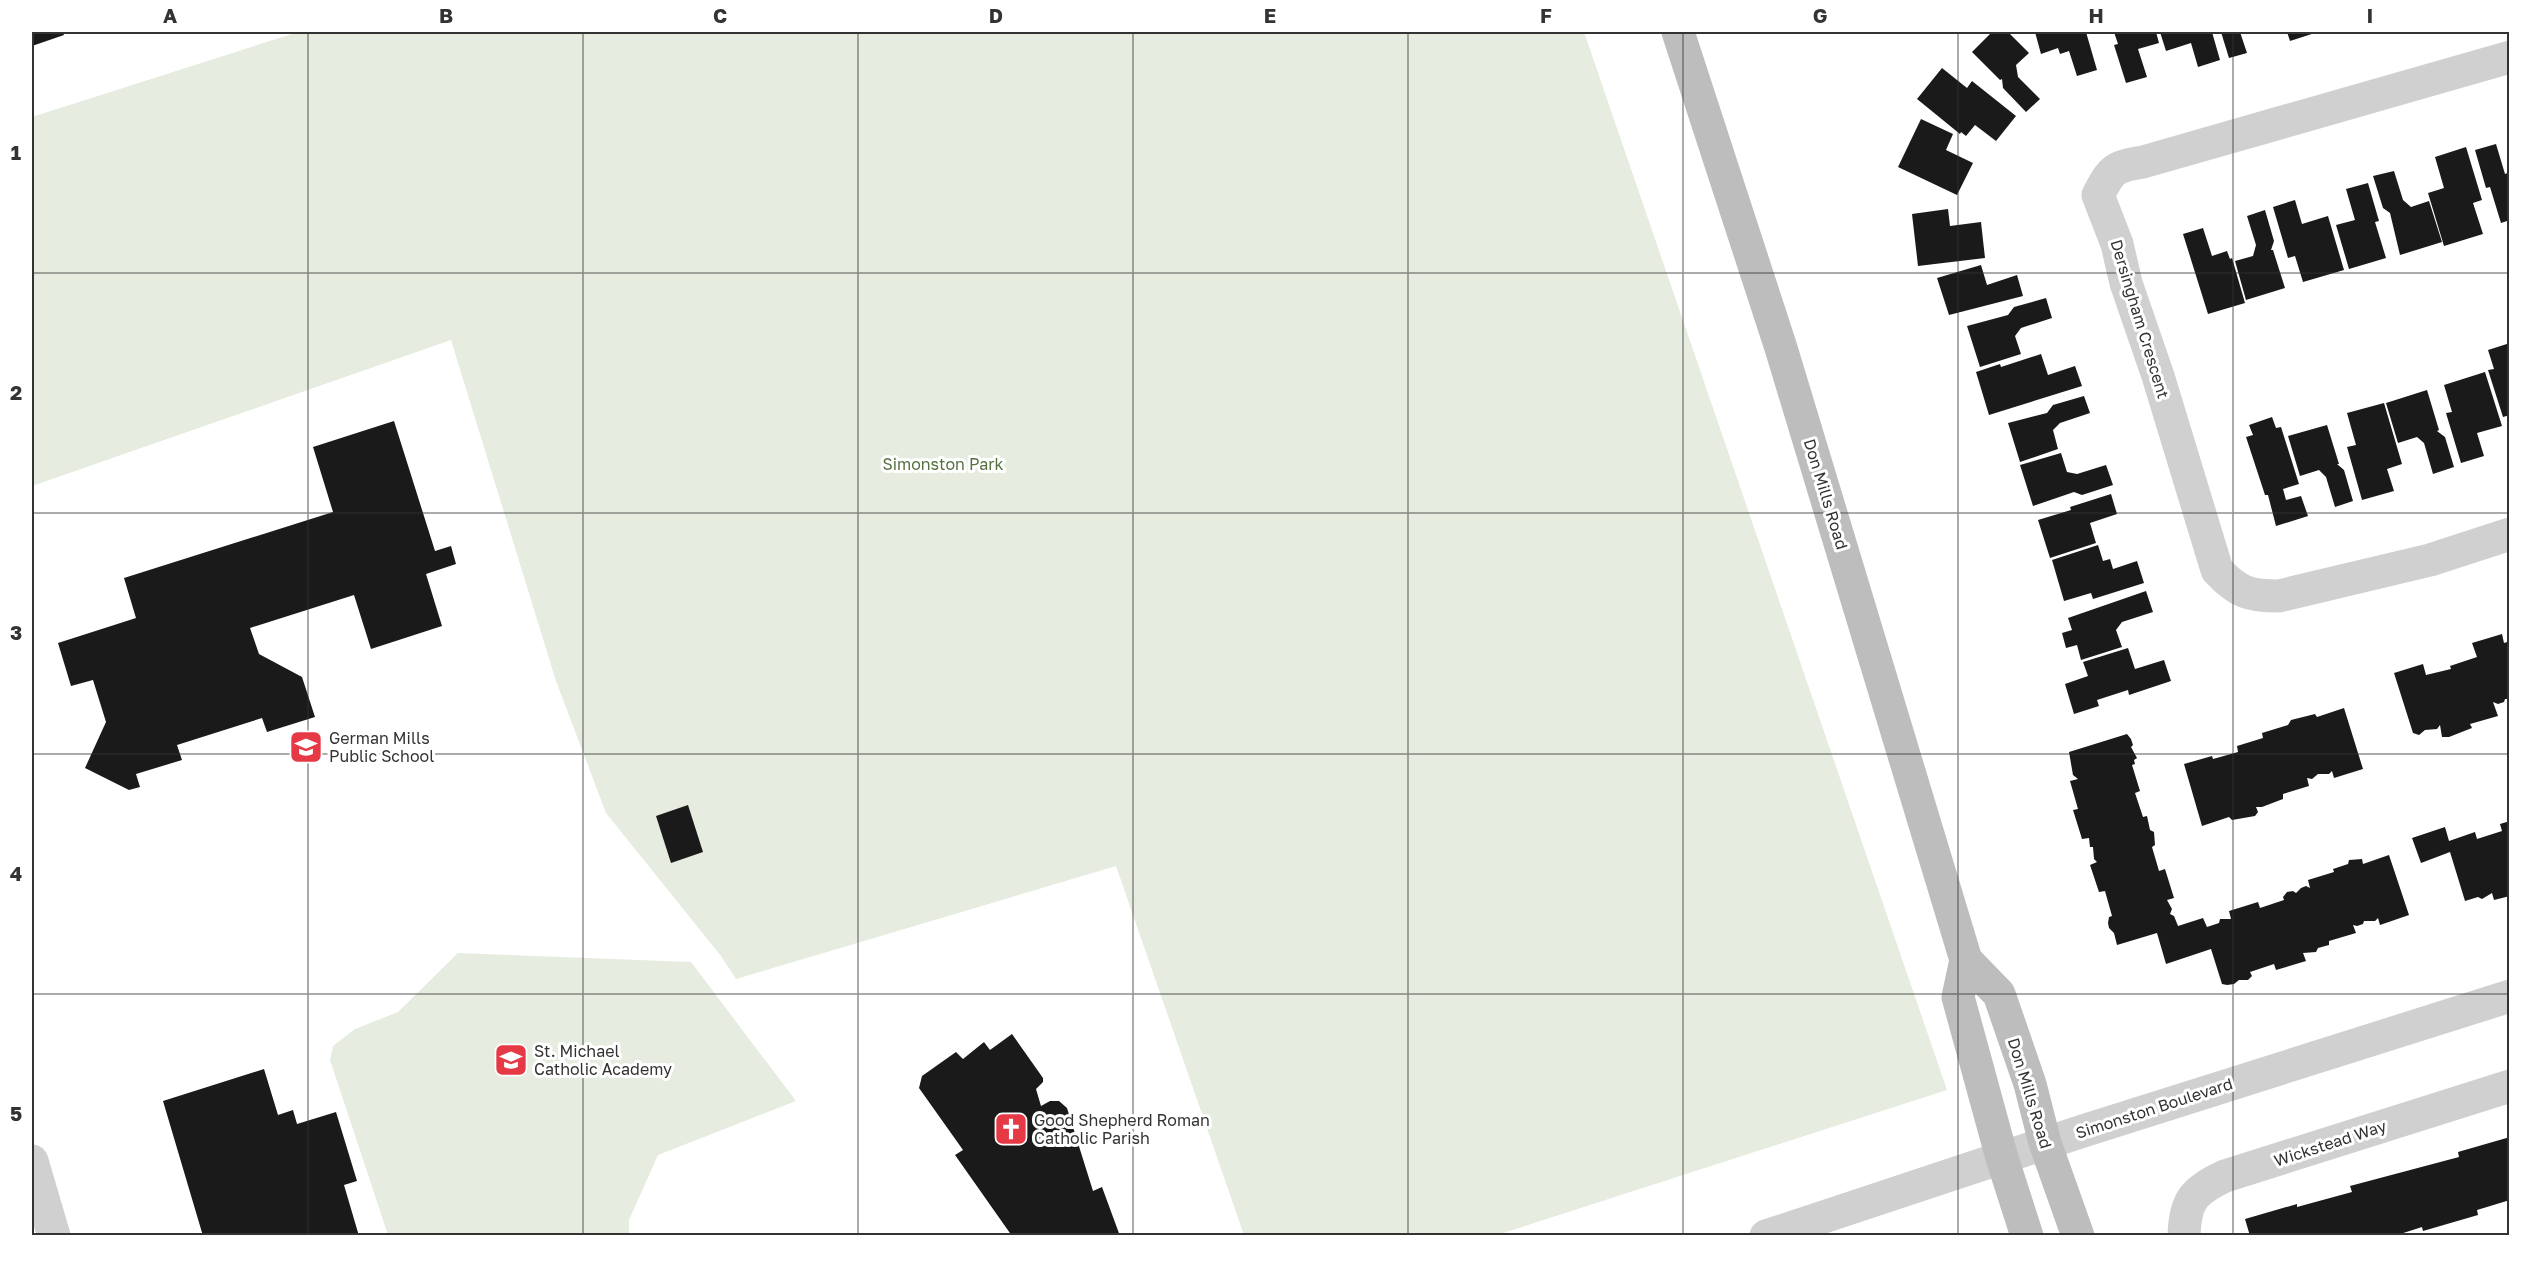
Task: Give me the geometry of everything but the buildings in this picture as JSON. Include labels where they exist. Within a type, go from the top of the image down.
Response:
[{"type":"main road","name":"Don Mills Road","points":[[1678,32],[1781,348],[1966,960],[1998,994],[2030,1084],[2045,1143],[2078,1236]]},
{"type":"main road","name":"Don Mills Road","points":[[1966,960],[1958,997],[2002,1158],[2027,1236]]},
{"type":"street","name":"Dersingham Crescent","points":[[2510,57],[2143,162],[2119,166],[2108,176],[2098,195],[2117,244],[2126,283],[2158,376],[2217,570],[2231,585],[2255,596],[2280,596],[2430,560],[2510,534]]},
{"type":"street","name":"Simonston Boulevard","points":[[1766,1236],[2045,1143],[2510,996]]},
{"type":"street","name":"Wickstead Way","points":[[2184,1236],[2185,1219],[2190,1200],[2205,1186],[2215,1181],[2510,1086]]},
{"type":"street","points":[[32,1161],[54,1236]]},
{"type":"green space","name":"Simonston Park","points":[[298,32],[1584,32],[1947,1090],[1497,1235],[1244,1235],[1116,866],[736,979],[721,956],[606,813],[556,681],[451,340],[32,486],[32,117]]},
{"type":"green space","points":[[458,953],[691,962],[796,1101],[658,1155],[629,1220],[629,1235],[388,1235],[330,1060],[333,1046],[355,1029],[398,1012]]},
{"type":"place","name":"German Mills Public School","points":[[306,747]]},
{"type":"place","name":"St. Michael Catholic Academy","points":[[511,1060]]},
{"type":"place","name":"Good Shepherd Roman Catholic Parish","points":[[1011,1129]]}]
